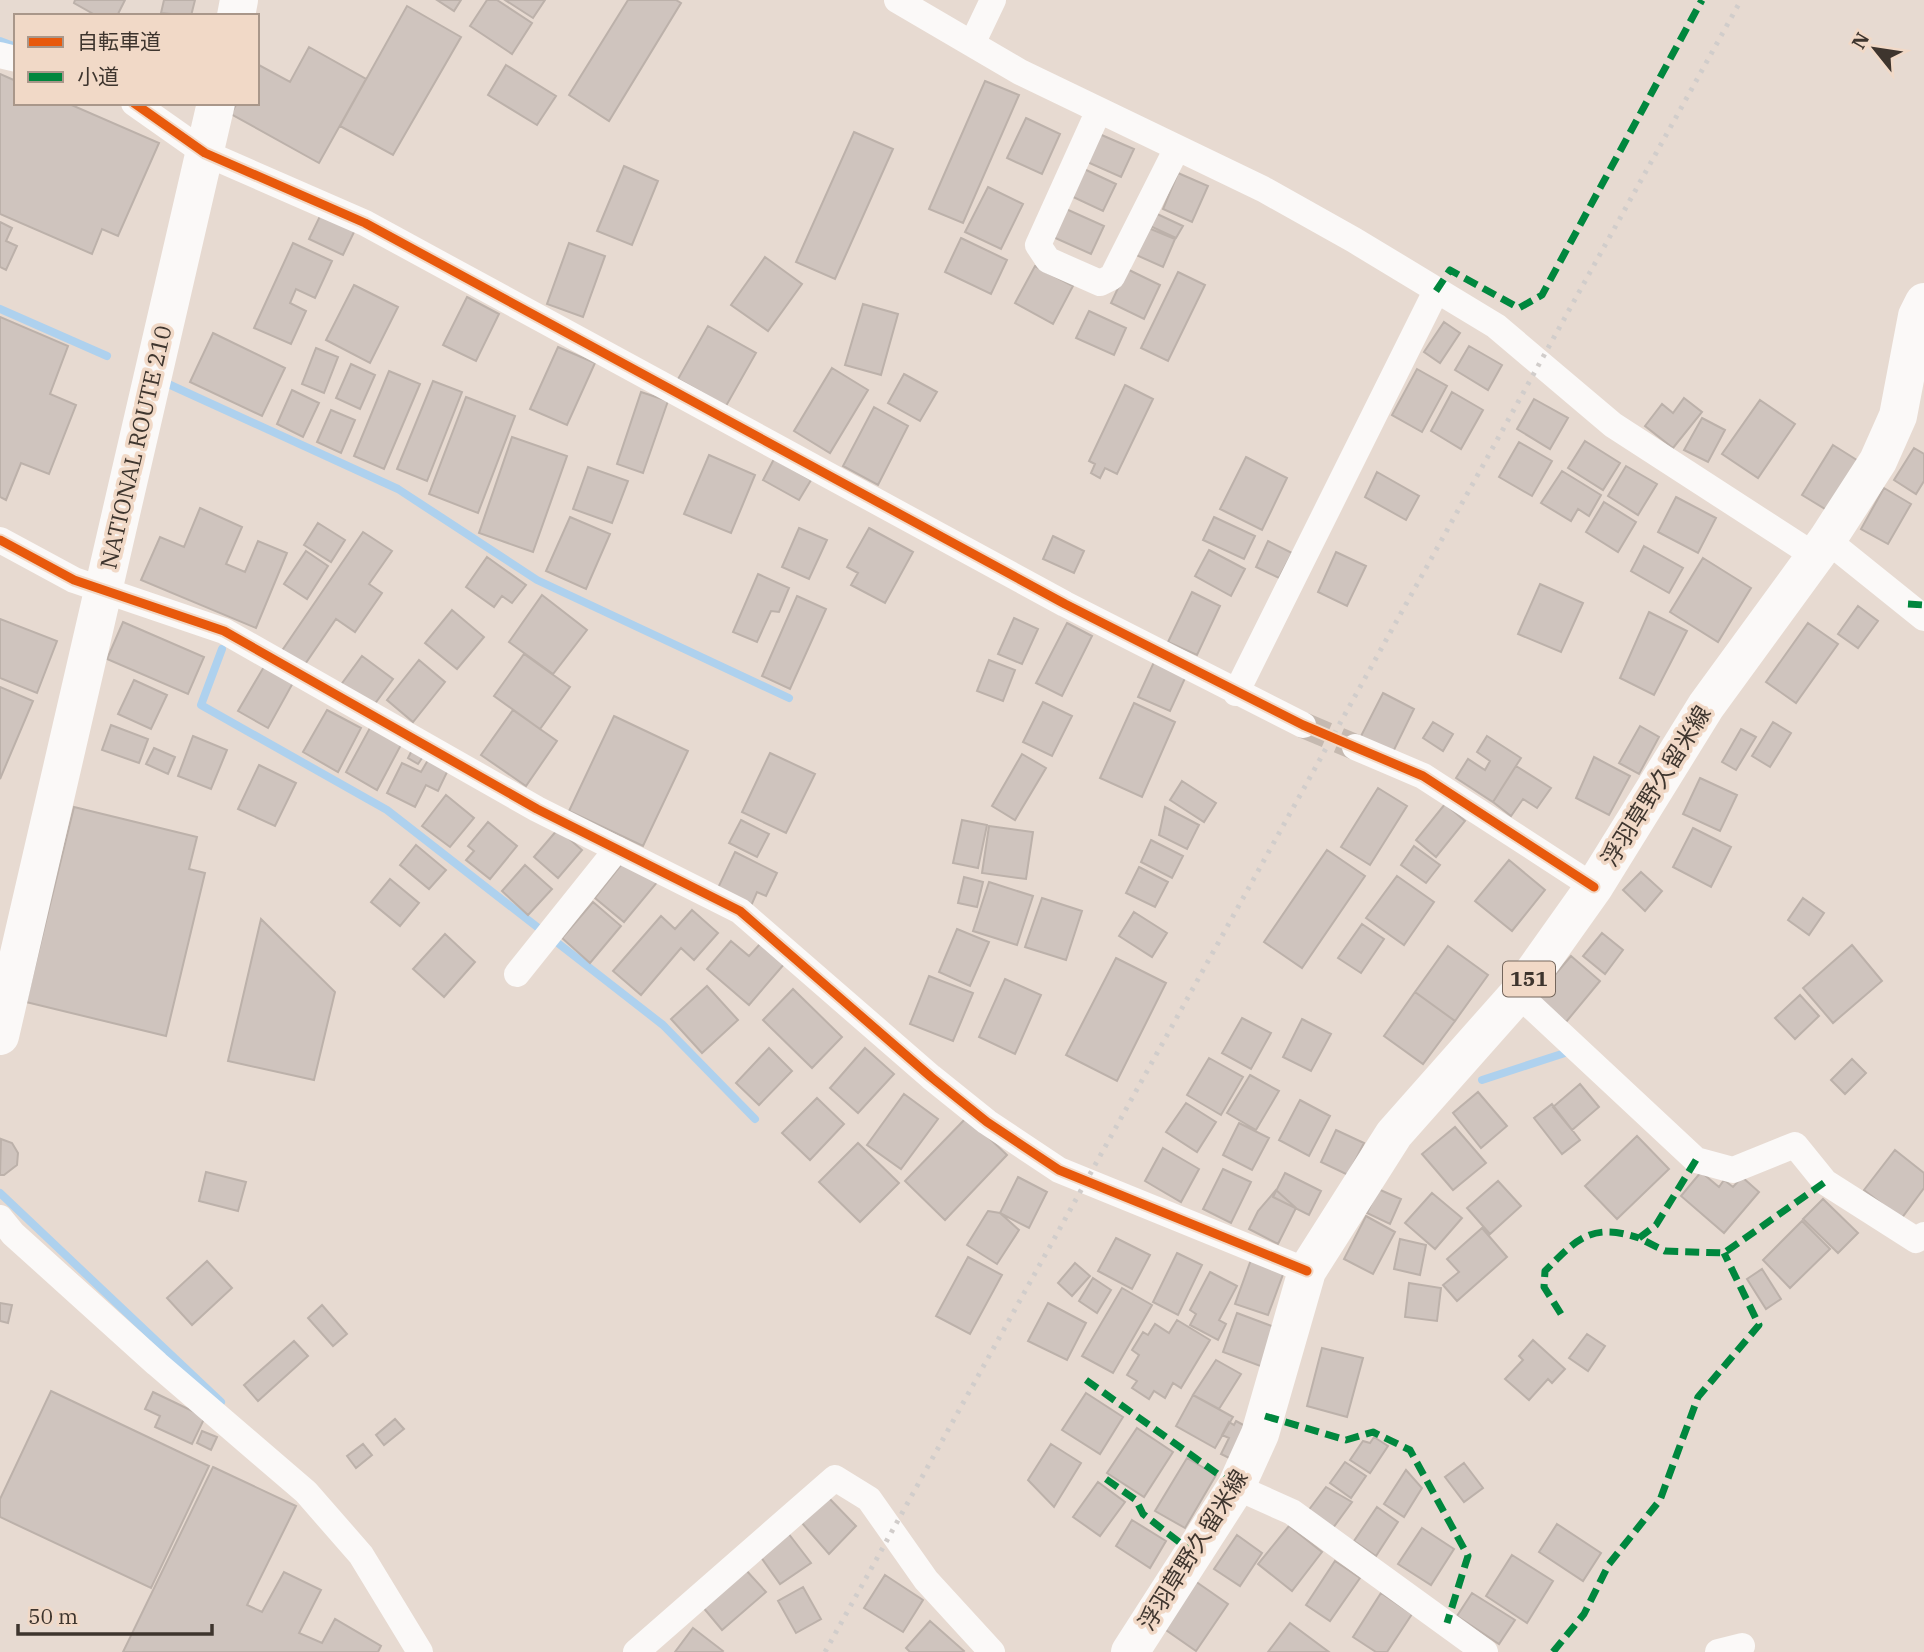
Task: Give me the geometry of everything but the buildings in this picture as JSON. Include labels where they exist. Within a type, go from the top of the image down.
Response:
[{"type":"main road","name":"NATIONAL ROUTE 210","points":[[0,1036],[216,105]]},
{"type":"main road","name":"浮羽草野久留米線","points":[[1130,1652],[1236,1487],[1260,1434],[1307,1271],[1394,1134],[1518,994],[1594,887],[1706,706],[1821,548],[1878,461],[1898,416],[1917,316],[1924,302]]},
{"type":"street","points":[[897,0],[1020,72],[1263,189],[1496,326],[1614,425],[1821,548],[1924,618]]},
{"type":"street","points":[[972,44],[993,0]]},
{"type":"street","points":[[137,105],[205,153],[365,223],[1065,604],[1303,726]]},
{"type":"street","points":[[1099,110],[1038,246],[1048,260],[1100,283],[1112,277],[1177,148]]},
{"type":"street","points":[[1236,692],[1436,291]]},
{"type":"street","points":[[0,540],[74,580],[224,631],[537,809],[740,911],[931,1077],[987,1122],[1059,1170],[1307,1271]]},
{"type":"street","points":[[1355,747],[1423,776],[1594,887]]},
{"type":"street","points":[[517,974],[617,849]]},
{"type":"street","points":[[1518,994],[1696,1160],[1733,1170],[1795,1145],[1825,1182],[1916,1240],[1924,1235]]},
{"type":"street","points":[[0,1218],[13,1234],[157,1364],[306,1492],[360,1555],[420,1652]]},
{"type":"street","points":[[636,1652],[835,1478],[869,1499],[926,1580],[992,1652]]},
{"type":"street","points":[[1236,1487],[1292,1512],[1485,1652]]},
{"type":"waterway","points":[[0,41],[14,46]]},
{"type":"waterway","points":[[0,309],[107,356]]},
{"type":"waterway","points":[[166,383],[398,489],[537,580],[789,698]]},
{"type":"waterway","points":[[222,649],[201,705],[387,810],[663,1025],[755,1119]]},
{"type":"waterway","points":[[1482,1080],[1571,1051]]},
{"type":"waterway","points":[[0,1193],[221,1402]]},
{"type":"tunnel","points":[[1303,725],[1355,747]]},
{"type":"railway","points":[[825,1652],[1741,0]]},
{"type":"marked path","points":[[1436,291],[1450,270],[1519,308],[1542,295],[1702,0]]},
{"type":"marked path","points":[[1908,604],[1924,605]]},
{"type":"marked path","points":[[1696,1160],[1656,1225],[1639,1238],[1665,1251],[1724,1253],[1825,1182]]},
{"type":"marked path","points":[[1561,1314],[1544,1287],[1545,1271],[1566,1250],[1586,1236],[1597,1233],[1609,1232],[1639,1238]]},
{"type":"marked path","points":[[1553,1652],[1584,1614],[1609,1564],[1660,1500],[1698,1397],[1759,1325],[1724,1253]]},
{"type":"marked path","points":[[1086,1380],[1236,1487]]},
{"type":"marked path","points":[[1265,1416],[1346,1440],[1373,1432],[1410,1450],[1468,1556],[1447,1623]]},
{"type":"marked path","points":[[1106,1479],[1136,1500],[1143,1514],[1192,1552]]},
{"type":"cycle path","points":[[137,105],[205,153],[365,223],[1065,604],[1303,725],[1423,776],[1594,887]]},
{"type":"cycle path","points":[[0,540],[74,580],[224,631],[537,809],[740,911],[931,1077],[987,1122],[1059,1170],[1307,1271]]}]
